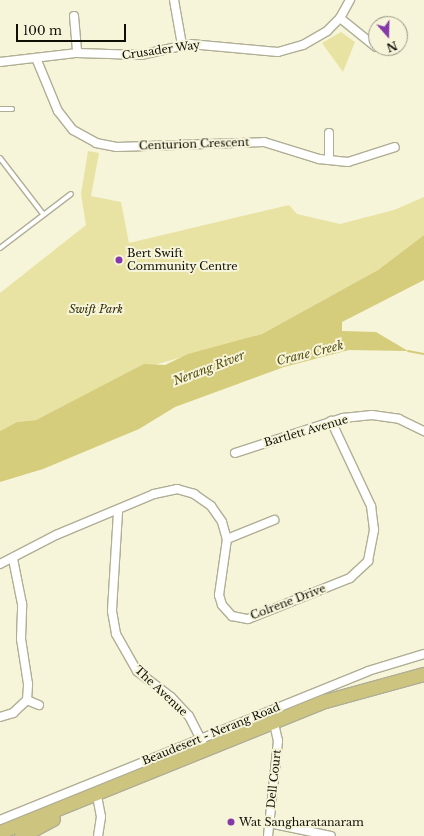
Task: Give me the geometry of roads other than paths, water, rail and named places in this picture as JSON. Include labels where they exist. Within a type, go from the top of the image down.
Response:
[{"type":"main road","name":"Beaudesert - Nerang Road","points":[[0,832],[98,796],[332,699],[424,674]]},
{"type":"main road","name":"Beaudesert - Nerang Road","points":[[21,836],[98,796]]},
{"type":"street","points":[[174,0],[182,45]]},
{"type":"street","name":"Crusader Way","points":[[0,62],[77,53],[141,55],[182,45],[220,44],[252,51],[278,52],[303,45],[340,18],[350,0]]},
{"type":"street","points":[[74,16],[77,53]]},
{"type":"street","points":[[340,18],[368,40]]},
{"type":"street","name":"Centurion Crescent","points":[[36,58],[58,112],[73,130],[88,141],[117,147],[264,142],[329,160],[348,162],[395,147]]},
{"type":"street","points":[[329,133],[329,160]]},
{"type":"street","name":"Bartlett Avenue","points":[[235,453],[331,421],[372,415],[399,419],[424,432]]},
{"type":"street","name":"Colrene Drive","points":[[0,564],[13,559],[56,535],[118,512],[154,494],[177,489],[194,494],[211,506],[227,539],[226,568],[220,584],[222,605],[232,616],[248,619],[350,578],[368,561],[374,530],[371,506],[331,421]]},
{"type":"street","name":"The Avenue","points":[[118,512],[112,611],[116,634],[137,671],[172,697],[189,716],[206,751]]},
{"type":"street","points":[[227,539],[274,520]]},
{"type":"street","points":[[0,717],[13,713],[27,700],[28,684],[21,639],[22,604],[13,559]]},
{"type":"street","name":"Beaudesert - Nerang Road","points":[[0,820],[368,671],[424,654]]},
{"type":"street","points":[[27,700],[39,705]]},
{"type":"street","name":"Dell Court","points":[[268,836],[278,742],[274,723]]},
{"type":"street","points":[[98,796],[101,817],[98,836]]},
{"type":"street","points":[[269,823],[331,836]]},
{"type":"lane","points":[[0,109],[12,109]]},
{"type":"lane","points":[[0,158],[43,214]]},
{"type":"lane","points":[[0,248],[71,194]]},
{"type":"water","name":"Nerang River","points":[[424,235],[424,280],[342,322],[342,331],[376,332],[408,351],[349,350],[284,367],[175,407],[139,429],[43,469],[0,482],[0,431],[17,422],[36,420],[144,364],[165,365],[188,354],[262,334],[378,270]]},
{"type":"waterway","name":"Crane Creek","points":[[408,351],[424,354]]},
{"type":"place","name":"Bert Swift Community Centre","points":[[119,260]]},
{"type":"place","name":"Wat Sangharatanaram","points":[[231,822]]},
{"type":"park label","name":"Swift Park","points":[[96,309]]}]
